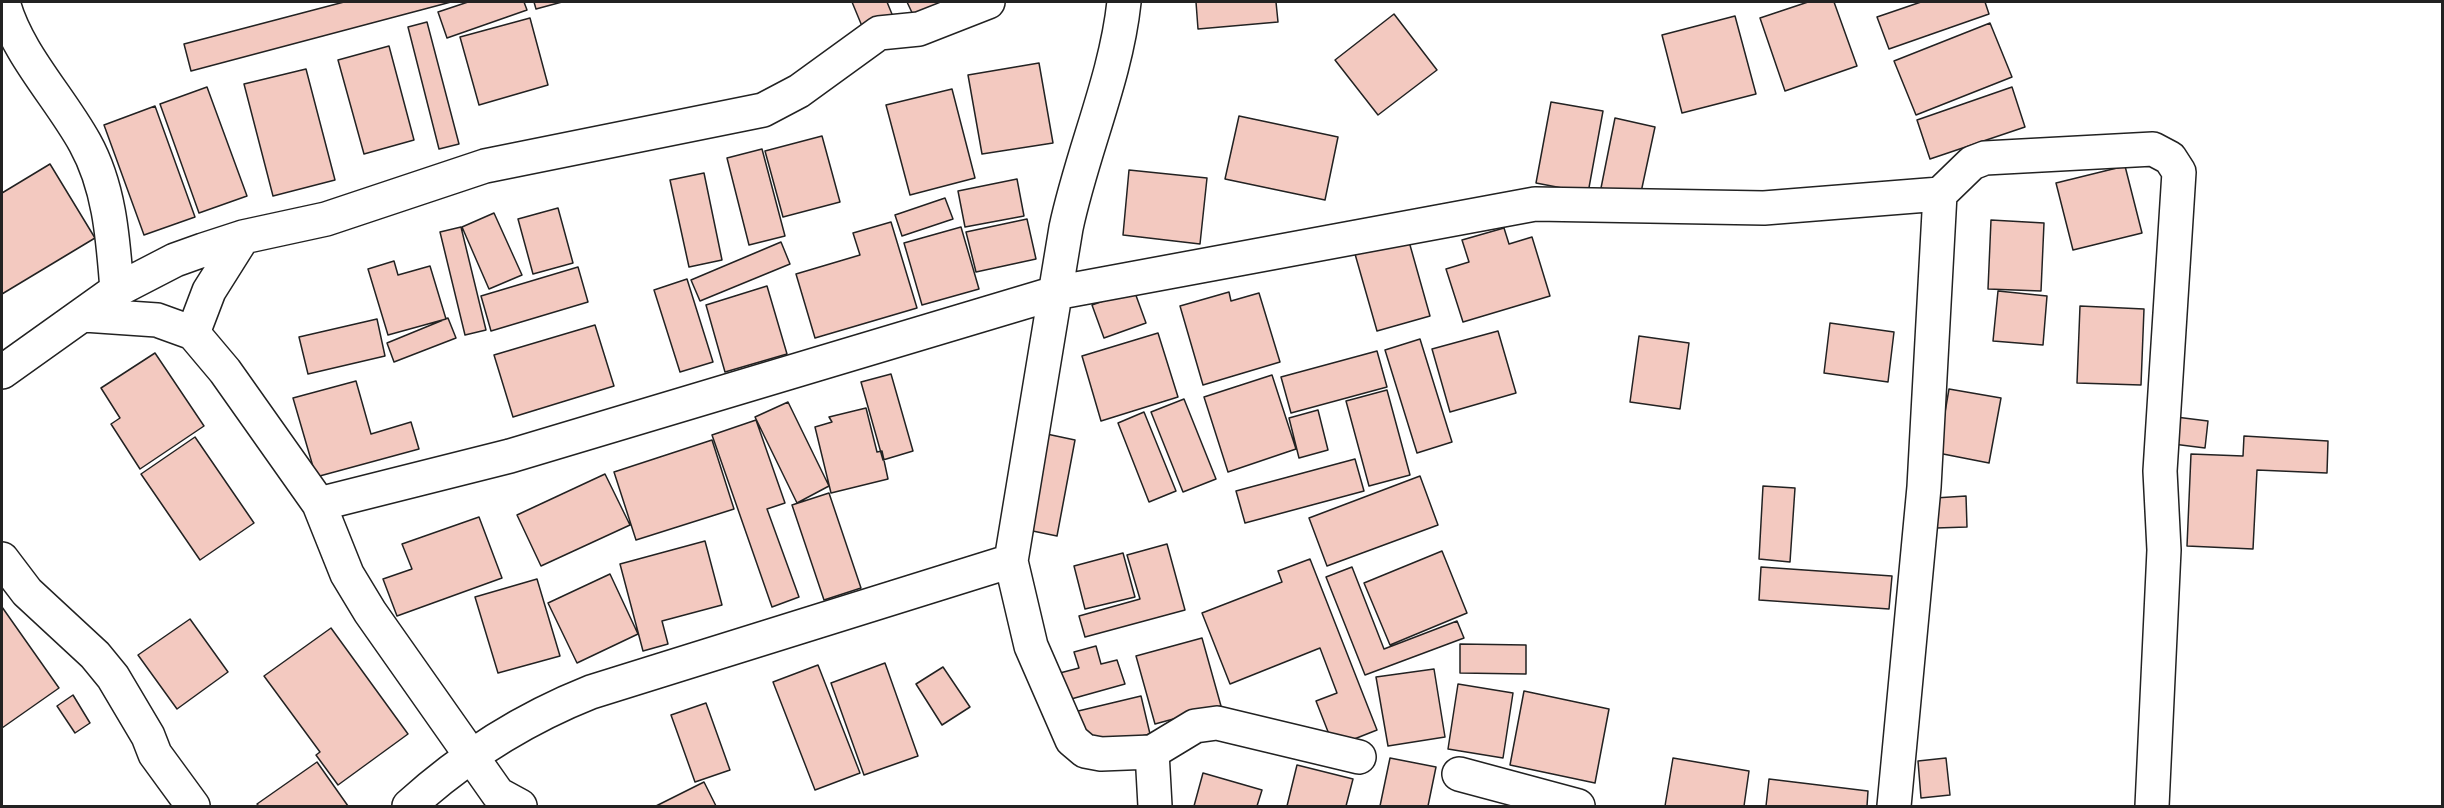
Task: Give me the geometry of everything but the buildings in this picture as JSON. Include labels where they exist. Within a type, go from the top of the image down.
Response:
[{"type":"street","points":[[3,2],[13,33],[59,100],[91,156],[104,189],[117,290]]},
{"type":"street","points":[[2,372],[117,290],[175,260],[243,237],[326,219],[485,166],[764,110],[799,91],[879,33],[919,29],[988,2]]},
{"type":"street","points":[[1124,2],[1120,32],[1074,191],[1011,561],[1031,646],[1072,740],[1085,751],[1101,754],[1152,752],[1195,726],[1217,723],[1359,757]]},
{"type":"street","points":[[1894,807],[1924,487],[1940,194],[1966,167],[1985,158],[2153,149],[2170,159],[2179,172],[2160,471],[2164,549],[2152,807]]},
{"type":"street","points":[[319,504],[529,451],[1055,293],[1535,204],[1764,208],[1940,194]]},
{"type":"street","points":[[193,333],[209,291],[243,237]]},
{"type":"street","points":[[84,315],[157,320],[193,333],[225,371],[319,504],[347,574],[370,612],[498,794],[520,807]]},
{"type":"street","points":[[2,559],[27,592],[94,655],[113,677],[148,736],[155,754],[193,807]]},
{"type":"street","points":[[409,807],[472,754],[549,709],[591,692],[1011,561]]},
{"type":"street","points":[[1152,752],[1155,807]]},
{"type":"street","points":[[1459,774],[1578,807]]}]
